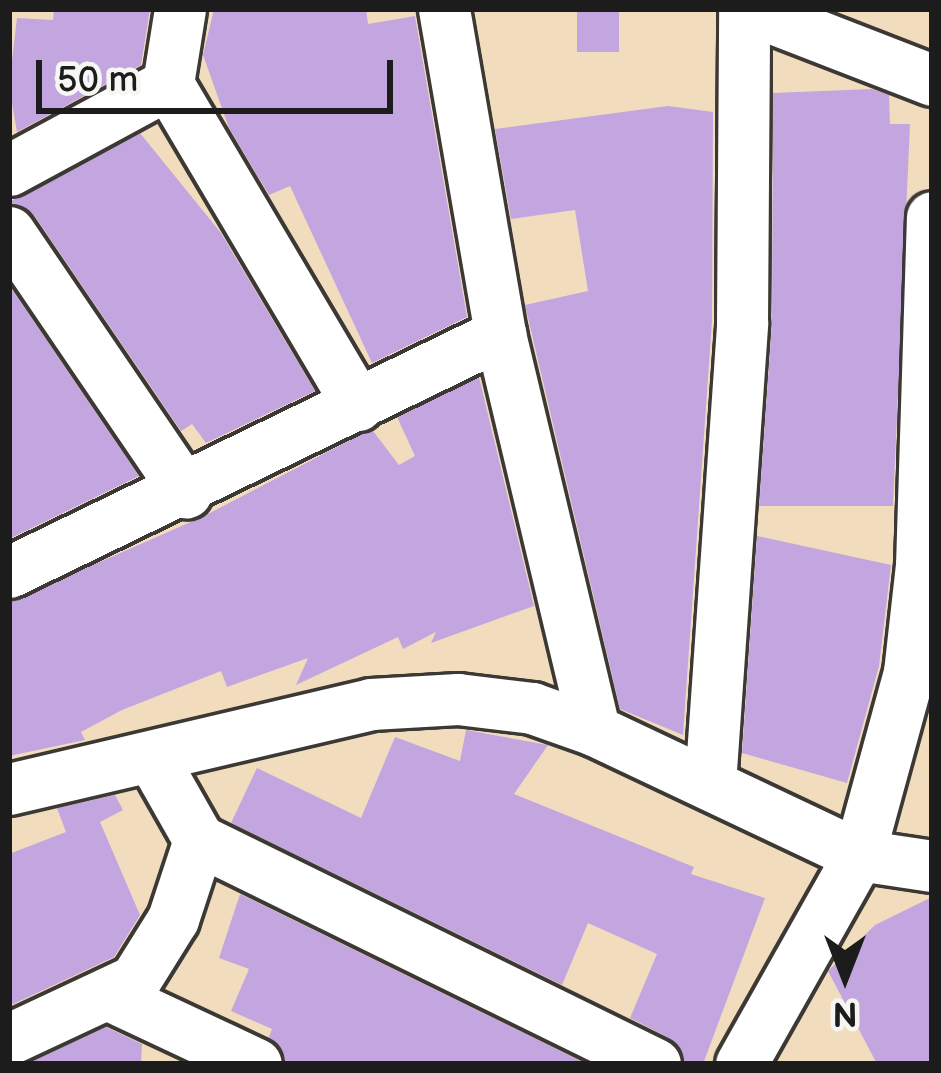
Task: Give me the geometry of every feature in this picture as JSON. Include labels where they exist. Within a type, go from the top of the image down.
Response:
[{"type":"street","points":[[180,9],[168,84],[358,405]]},
{"type":"street","points":[[444,9],[500,334],[594,730]]},
{"type":"street","points":[[710,784],[742,322],[746,9],[932,80]]},
{"type":"street","points":[[9,170],[168,84]]},
{"type":"street","points":[[741,1064],[859,855],[895,734],[916,608],[932,217]]},
{"type":"street","points":[[9,232],[186,492]]},
{"type":"street","points":[[9,572],[186,492],[500,334]]},
{"type":"street","points":[[9,789],[153,759],[371,704],[477,701],[594,730],[859,855],[932,866]]},
{"type":"street","points":[[153,759],[200,840],[655,1064]]},
{"type":"street","points":[[9,1039],[109,995],[154,957],[200,840]]},
{"type":"street","points":[[109,995],[256,1064]]},
{"type":"building","points":[[54,9],[150,9],[141,65],[17,132],[9,86],[17,18],[53,20]]},
{"type":"building","points":[[214,9],[366,9],[368,24],[415,16],[467,317],[372,363],[290,186],[269,195],[229,128],[203,55]]},
{"type":"building","points":[[577,9],[619,9],[619,52],[577,52]]},
{"type":"building","points":[[872,89],[889,95],[890,124],[910,124],[893,506],[759,506],[772,322],[773,93]]},
{"type":"building","points":[[668,106],[713,112],[712,321],[683,735],[620,709],[525,305],[588,291],[575,210],[511,219],[495,129]]},
{"type":"building","points":[[140,133],[221,233],[315,391],[206,443],[192,424],[181,431],[34,215],[9,202]]},
{"type":"building","points":[[9,285],[139,476],[9,539]]},
{"type":"building","points":[[479,377],[534,606],[431,643],[436,632],[403,649],[398,637],[296,685],[308,658],[227,687],[221,671],[122,710],[81,732],[85,740],[9,756],[9,602],[202,517],[362,434],[373,431],[399,465],[415,456],[397,417]]},
{"type":"building","points":[[757,536],[891,565],[879,666],[847,783],[742,753]]},
{"type":"building","points":[[466,730],[548,745],[514,794],[694,867],[691,874],[765,898],[703,1064],[685,1064],[669,1038],[630,1018],[657,954],[588,923],[562,985],[231,823],[257,768],[361,818],[395,737],[460,761]]},
{"type":"building","points":[[115,795],[123,810],[100,822],[140,915],[114,957],[9,1006],[9,854],[66,832],[57,808]]},
{"type":"building","points":[[240,894],[587,1064],[286,1064],[269,1037],[272,1029],[231,1011],[249,969],[219,958]]},
{"type":"building","points":[[932,897],[932,1064],[877,1064],[828,971],[875,925]]},
{"type":"building","points":[[106,1027],[142,1044],[141,1064],[26,1064]]}]
